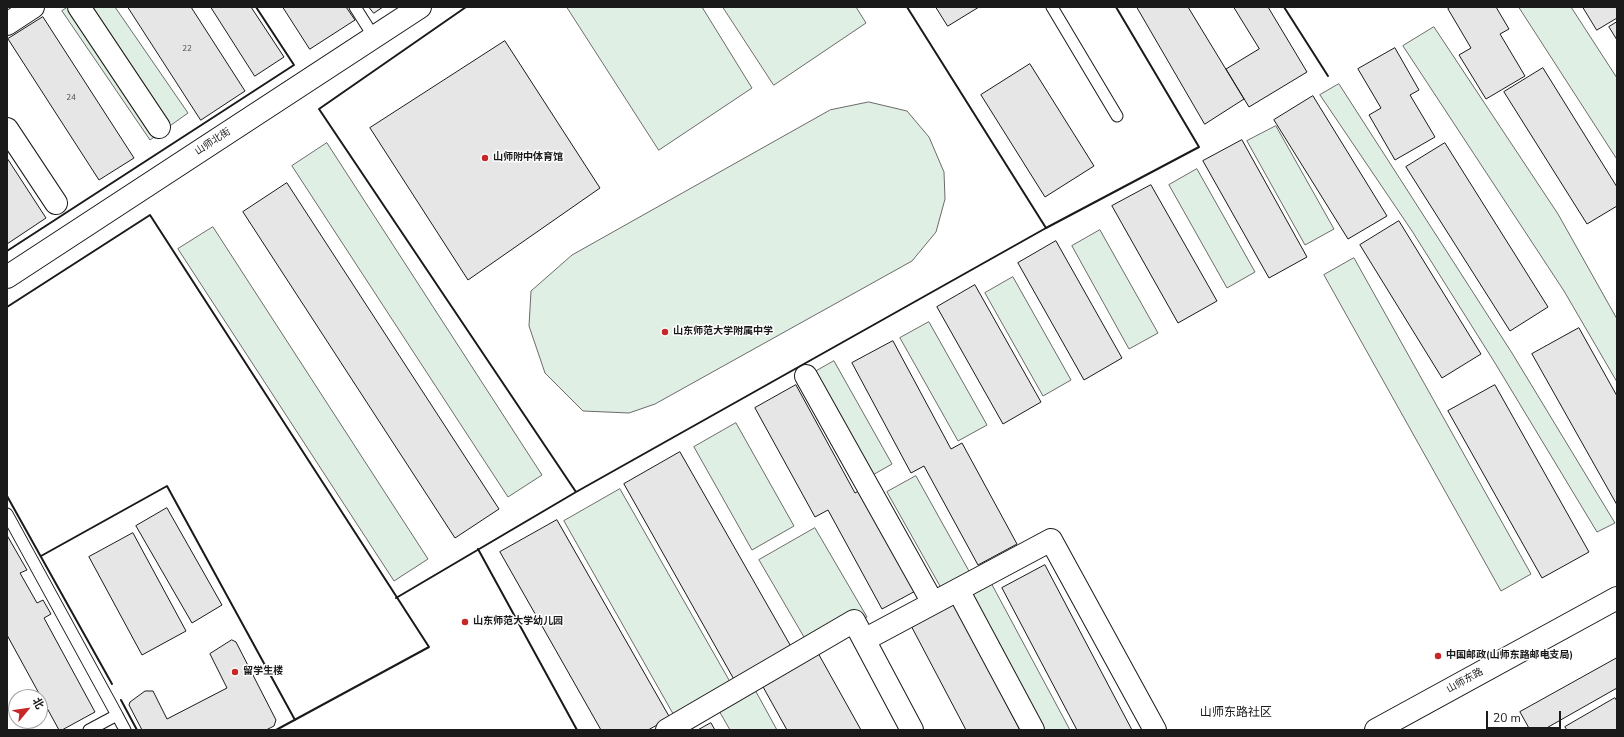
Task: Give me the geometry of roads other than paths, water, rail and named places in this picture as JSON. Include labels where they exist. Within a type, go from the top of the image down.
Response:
[{"type":"street","points":[[7,24],[33,7]]},
{"type":"street","points":[[79,7],[159,127]]},
{"type":"street","name":"山师北街","points":[[7,277],[420,7]]},
{"type":"street","points":[[7,129],[56,203]]},
{"type":"street","points":[[806,376],[933,603]]},
{"type":"street","points":[[864,640],[1051,540],[1154,730]]},
{"type":"street","points":[[958,590],[1033,730]]},
{"type":"street","name":"山师东路","points":[[1376,730],[1617,598]]},
{"type":"street","points":[[668,730],[854,621],[912,730]]},
{"type":"lane","points":[[355,7],[374,36]]},
{"type":"lane","points":[[1052,7],[1117,116]]},
{"type":"lane","points":[[7,514],[125,730]]},
{"type":"lane","points":[[89,730],[117,714]]},
{"type":"place","name":"山师附中体育馆","points":[[485,158]]},
{"type":"place","name":"山东师范大学附属中学","points":[[665,332]]},
{"type":"place","name":"山东师范大学幼儿园","points":[[465,622]]},
{"type":"place","name":"中国邮政(山师东路邮电支局)","points":[[1438,656]]},
{"type":"place","name":"留学生楼","points":[[235,672]]},
{"type":"district","name":"山师东路社区","points":[[1236,713]]}]
